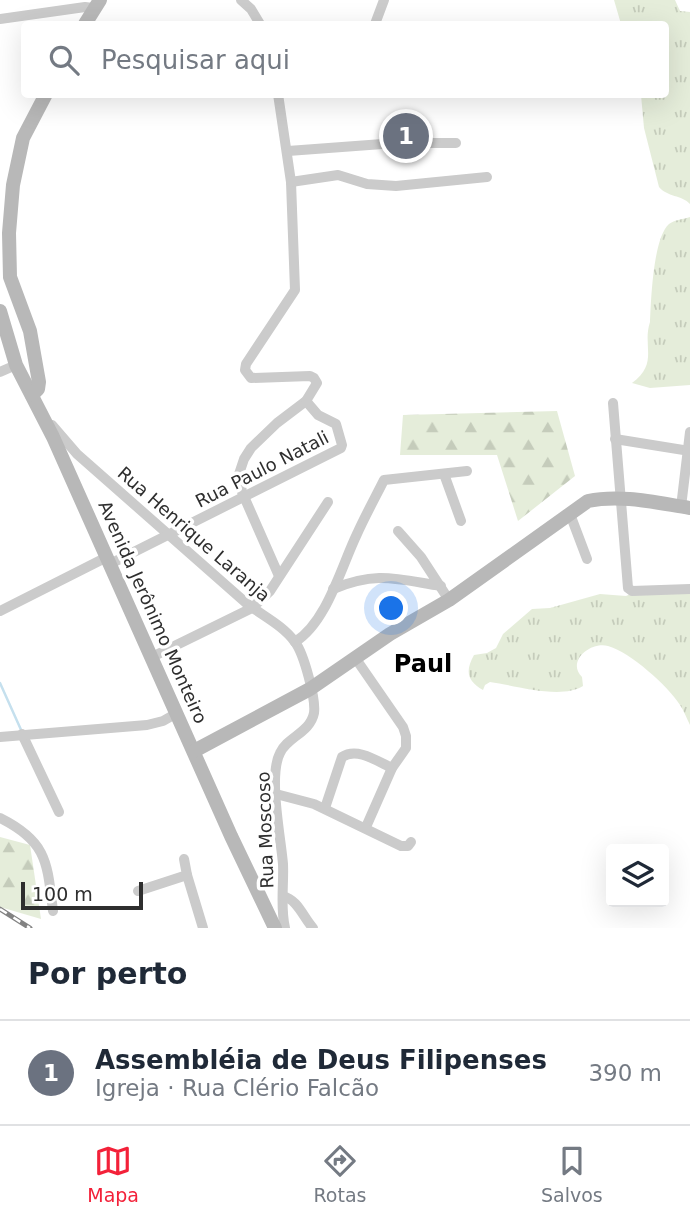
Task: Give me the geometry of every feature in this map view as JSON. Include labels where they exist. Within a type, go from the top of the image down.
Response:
[{"type":"street","points":[[241,0],[258,21]]},
{"type":"street","points":[[376,21],[384,0]]},
{"type":"street","points":[[0,19],[96,4]]},
{"type":"street","points":[[87,21],[96,4]]},
{"type":"street","points":[[32,396],[38,389],[39,382],[30,331],[10,277],[10,220],[15,174],[23,138],[44,98]]},
{"type":"street","points":[[279,98],[291,182],[295,290],[244,370],[251,378],[310,376],[314,377],[315,387],[306,401],[277,423],[251,448],[239,474],[244,498],[279,576]]},
{"type":"street","points":[[288,151],[396,143],[456,143]]},
{"type":"street","points":[[291,182],[338,175],[367,184],[396,186],[487,177]]},
{"type":"street","name":"Avenida Jerônimo Monteiro","points":[[0,311],[16,365],[40,411],[275,928]]},
{"type":"street","points":[[0,372],[16,365]]},
{"type":"street","name":"Rua Paulo Natali","points":[[0,611],[171,534],[341,448],[336,424],[318,415],[306,401]]},
{"type":"street","points":[[613,403],[628,588],[632,591],[690,589]]},
{"type":"street","name":"Rua Henrique Laranja","points":[[40,411],[77,454],[252,608],[263,614],[295,642],[305,660],[310,690]]},
{"type":"street","points":[[194,751],[310,690],[390,634],[449,600],[588,501],[601,498],[622,499],[686,507],[690,432]]},
{"type":"street","points":[[615,439],[689,451]]},
{"type":"street","points":[[295,642],[309,633],[333,589],[384,480],[467,471]]},
{"type":"street","points":[[444,474],[461,521]]},
{"type":"street","points":[[152,657],[252,608],[270,591],[306,540],[328,502]]},
{"type":"street","points":[[570,514],[587,559]]},
{"type":"street","points":[[398,531],[421,556],[449,600]]},
{"type":"street","points":[[333,589],[373,577],[441,586]]},
{"type":"street","points":[[354,661],[378,698]]},
{"type":"street","points":[[354,661],[404,727],[407,736],[405,748],[392,768],[366,827]]},
{"type":"street","name":"Rua Moscoso","points":[[310,690],[314,713],[304,730],[278,755],[276,794],[283,896],[297,905],[313,928]]},
{"type":"street","points":[[0,737],[126,728],[163,722],[177,713]]},
{"type":"street","points":[[22,734],[59,812]]},
{"type":"street","points":[[324,808],[342,757],[348,753],[357,753],[392,768]]},
{"type":"street","points":[[276,794],[324,808],[401,846],[408,846],[411,842]]},
{"type":"street","points":[[0,818],[22,830],[39,848],[47,864],[53,911]]},
{"type":"street","points":[[184,859],[203,928]]},
{"type":"street","points":[[138,891],[187,875]]},
{"type":"street","points":[[283,896],[285,928]]},
{"type":"green space","points":[[614,0],[675,0],[680,11],[690,12],[690,204],[659,187],[644,128],[641,98],[669,98],[669,21],[620,21]]},
{"type":"green space","points":[[690,217],[690,385],[650,388],[632,383],[640,376],[647,361],[652,285],[659,242],[669,224]]},
{"type":"green space","points":[[557,411],[575,476],[518,521],[497,455],[400,455],[403,415]]},
{"type":"green space","points":[[690,586],[690,725],[680,705],[658,680],[627,655],[608,646],[588,649],[579,659],[577,665],[583,686],[574,690],[550,692],[490,682],[483,690],[469,675],[469,666],[474,655],[496,648],[503,634],[532,609],[550,608],[600,594],[626,596],[635,592]]},
{"type":"green space","points":[[0,837],[30,845],[41,919],[0,907]]},
{"type":"waterway","points":[[0,683],[22,732]]},
{"type":"railway","points":[[0,909],[30,928]]},
{"type":"place","name":"Assembléia de Deus Filipenses","points":[[406,136]]},
{"type":"district","name":"Paul","points":[[423,664]]}]
